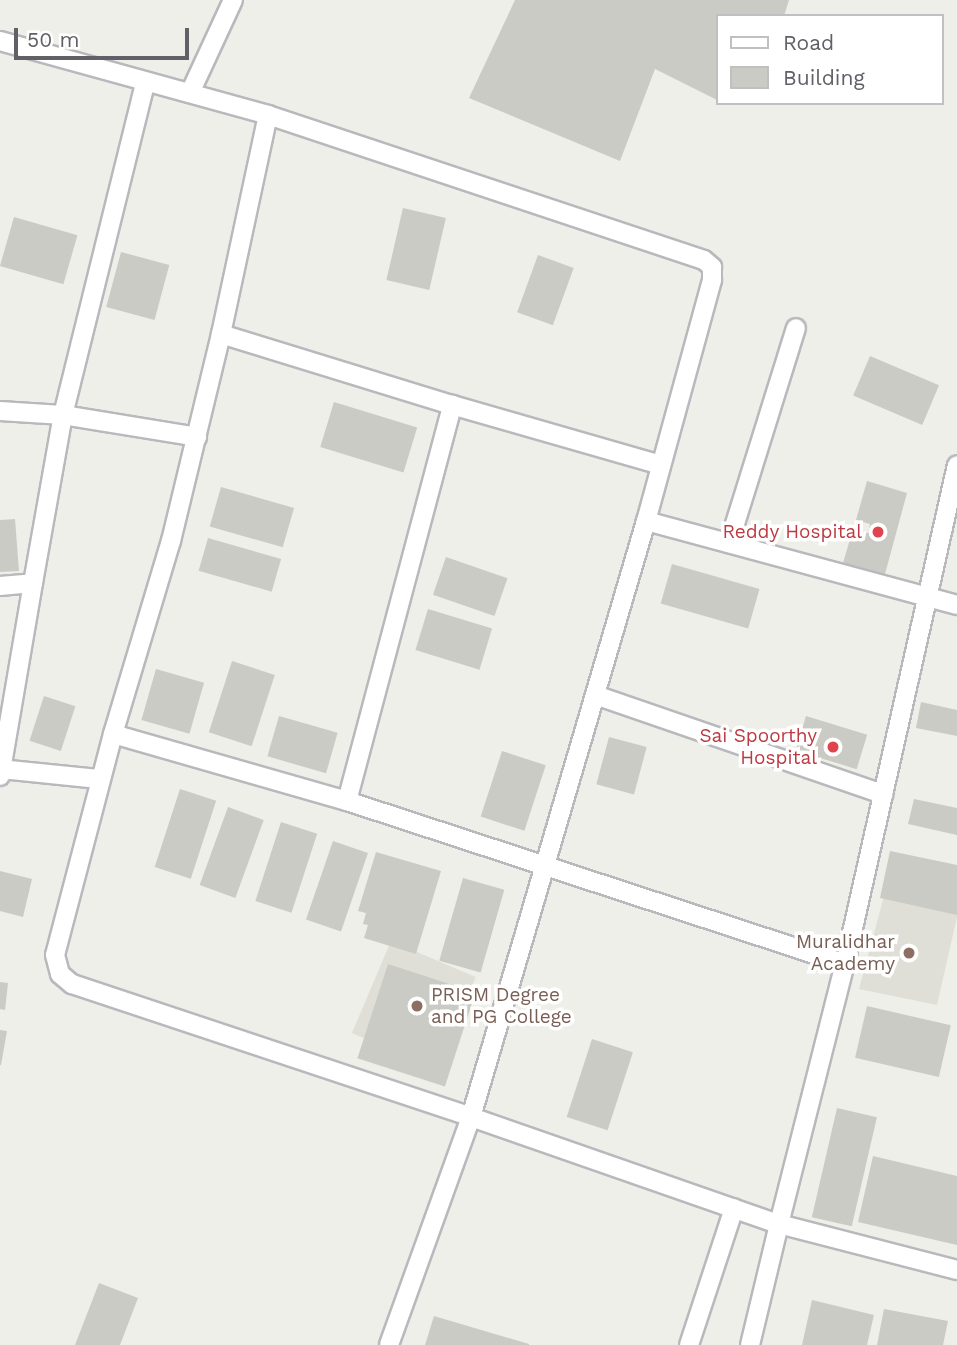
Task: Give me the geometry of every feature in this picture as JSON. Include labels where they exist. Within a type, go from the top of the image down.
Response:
[{"type":"street","points":[[190,93],[233,0]]},
{"type":"street","points":[[0,41],[268,115],[704,260],[712,267],[712,280],[662,465],[471,1117],[389,1345]]},
{"type":"street","points":[[99,779],[1,771],[63,415],[145,83]]},
{"type":"street","points":[[268,115],[221,334],[171,541],[99,779],[55,955],[60,974],[72,984],[471,1117],[779,1224],[957,1270]]},
{"type":"street","points":[[729,543],[796,328]]},
{"type":"street","points":[[221,334],[452,405],[662,465]]},
{"type":"street","points":[[348,801],[452,405]]},
{"type":"street","points":[[0,411],[63,415],[197,437]]},
{"type":"street","points":[[750,1345],[845,964],[957,465]]},
{"type":"street","points":[[646,521],[957,605]]},
{"type":"street","points":[[0,586],[33,583]]},
{"type":"street","points":[[595,695],[884,794]]},
{"type":"street","points":[[113,734],[348,801],[845,964]]},
{"type":"street","points":[[689,1345],[734,1208]]},
{"type":"shaded area","name":"Muralidhar Academy","points":[[887,885],[957,903],[957,917],[937,1005],[859,989]]},
{"type":"shaded area","name":"PRISM Degree and PG College","points":[[391,941],[476,977],[437,1069],[352,1033]]},
{"type":"building","points":[[515,0],[789,0],[785,14],[716,14],[716,100],[655,69],[620,161],[469,98]]},
{"type":"building","points":[[403,208],[446,218],[429,290],[386,280]]},
{"type":"building","points":[[14,217],[77,235],[63,284],[0,266]]},
{"type":"building","points":[[121,252],[169,265],[155,320],[106,307]]},
{"type":"building","points":[[538,255],[574,268],[553,325],[517,312]]},
{"type":"building","points":[[870,356],[939,385],[922,425],[853,396]]},
{"type":"building","points":[[334,402],[417,427],[403,472],[320,447]]},
{"type":"building","points":[[867,481],[907,493],[885,574],[843,563],[853,529],[868,533],[870,524],[856,520]]},
{"type":"building","points":[[221,487],[294,508],[283,547],[210,526]]},
{"type":"building","points":[[15,519],[19,571],[0,572],[0,520]]},
{"type":"building","points":[[208,538],[281,559],[272,592],[199,571]]},
{"type":"building","points":[[446,557],[507,578],[494,616],[433,595]]},
{"type":"building","points":[[672,564],[759,589],[748,628],[661,603]]},
{"type":"building","points":[[428,609],[492,629],[480,670],[415,650]]},
{"type":"building","points":[[232,661],[275,675],[252,746],[209,732]]},
{"type":"building","points":[[156,669],[204,683],[189,734],[141,720]]},
{"type":"building","points":[[44,696],[75,706],[61,751],[29,741]]},
{"type":"building","points":[[921,702],[957,710],[957,736],[916,728]]},
{"type":"building","points":[[279,716],[338,733],[326,773],[267,756]]},
{"type":"building","points":[[806,716],[867,735],[857,769],[795,750]]},
{"type":"building","points":[[609,737],[647,747],[634,794],[596,784]]},
{"type":"building","points":[[502,751],[546,765],[524,831],[481,817]]},
{"type":"building","points":[[180,789],[216,801],[191,879],[155,867]]},
{"type":"building","points":[[914,799],[957,808],[957,835],[908,824]]},
{"type":"building","points":[[228,807],[264,820],[235,898],[200,885]]},
{"type":"building","points":[[281,822],[317,834],[291,913],[255,901]]},
{"type":"building","points":[[333,841],[368,853],[341,932],[306,919]]},
{"type":"building","points":[[890,851],[957,865],[957,915],[880,898]]},
{"type":"building","points":[[376,852],[441,871],[416,954],[364,938],[368,925],[363,924],[366,913],[358,911]]},
{"type":"building","points":[[0,871],[32,879],[23,917],[0,911]]},
{"type":"building","points":[[463,878],[504,890],[481,973],[439,961]]},
{"type":"building","name":"PRISM Degree and PG College","points":[[388,964],[475,992],[445,1087],[357,1058]]},
{"type":"building","points":[[0,982],[8,983],[5,1010],[0,1009]]},
{"type":"building","points":[[867,1006],[951,1025],[939,1077],[855,1058]]},
{"type":"building","points":[[0,1030],[7,1031],[1,1065],[0,1065]]},
{"type":"building","points":[[592,1039],[633,1052],[608,1130],[567,1117]]},
{"type":"building","points":[[837,1108],[877,1117],[852,1226],[812,1217]]},
{"type":"building","points":[[873,1156],[957,1176],[957,1245],[858,1222]]},
{"type":"building","points":[[99,1283],[138,1298],[120,1345],[75,1345]]},
{"type":"building","points":[[812,1300],[874,1315],[867,1345],[802,1345]]},
{"type":"building","points":[[884,1309],[948,1321],[943,1345],[877,1345]]},
{"type":"building","points":[[434,1316],[529,1344],[529,1345],[425,1345]]},
{"type":"place","name":"Reddy Hospital","points":[[878,532]]},
{"type":"place","name":"Sai Spoorthy Hospital","points":[[833,747]]},
{"type":"place","name":"Muralidhar Academy","points":[[909,953]]},
{"type":"place","name":"PRISM Degree and PG College","points":[[417,1006]]}]
